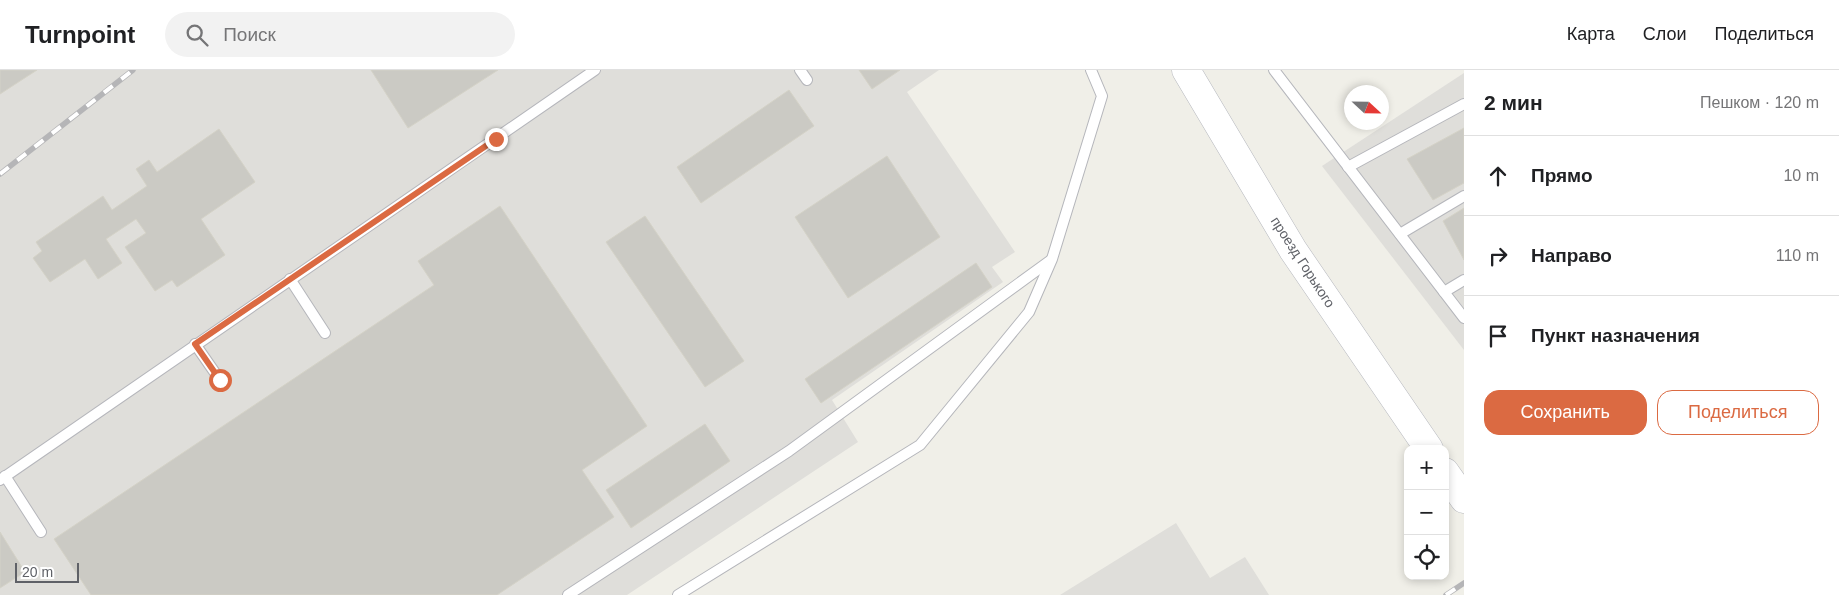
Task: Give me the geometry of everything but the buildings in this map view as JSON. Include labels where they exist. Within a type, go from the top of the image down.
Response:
[{"type":"main road","name":"проезд Горького","points":[[1186,70],[1293,250],[1426,445]]},
{"type":"main road","points":[[1449,478],[1464,500]]},
{"type":"lane","points":[[41,532],[3,478],[195,344],[596,70]]},
{"type":"lane","points":[[800,70],[807,80]]},
{"type":"lane","points":[[678,595],[920,445],[1028,312],[1052,259],[1102,96],[1091,70]]},
{"type":"lane","points":[[1274,70],[1464,318]]},
{"type":"lane","points":[[1348,167],[1464,104]]},
{"type":"lane","points":[[1400,234],[1464,196]]},
{"type":"lane","points":[[568,595],[789,451],[1052,259]]},
{"type":"lane","points":[[290,279],[325,333]]},
{"type":"lane","points":[[1444,292],[1464,280]]},
{"type":"lane","points":[[195,344],[220,380]]},
{"type":"shaded area","points":[[0,70],[939,70],[907,92],[1015,252],[992,267],[1003,282],[832,400],[858,442],[627,595],[0,595]]},
{"type":"shaded area","points":[[1464,73],[1464,350],[1322,166],[1377,130],[1389,130],[1389,122]]},
{"type":"shaded area","points":[[1176,523],[1210,578],[1245,557],[1269,595],[1060,595]]},
{"type":"railway","points":[[0,174],[133,70]]},
{"type":"railway","points":[[1446,595],[1464,583]]},
{"type":"route","points":[[220,380],[195,344],[496,139]]}]
